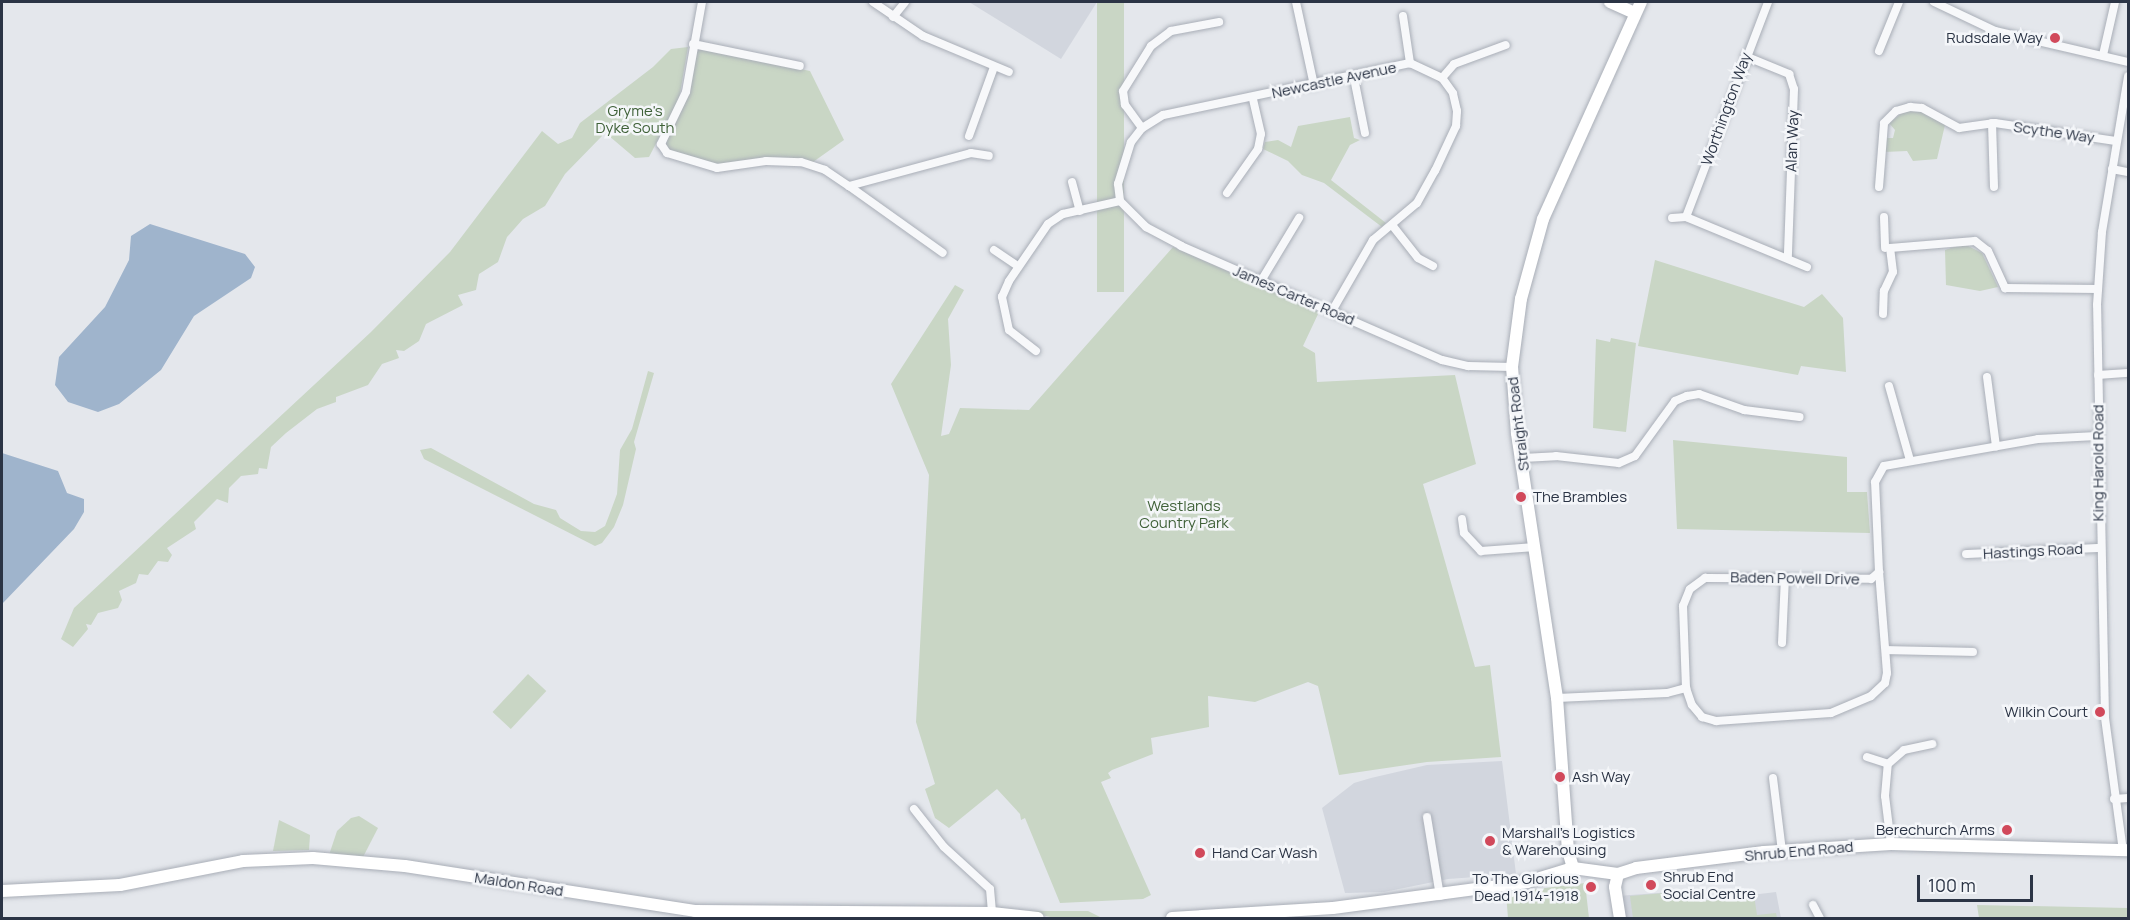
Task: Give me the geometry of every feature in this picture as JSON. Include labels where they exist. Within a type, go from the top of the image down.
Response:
[{"type":"main road","points":[[1611,2],[1638,7]]},
{"type":"main road","name":"Straight Road","points":[[1573,868],[1568,851],[1557,698],[1522,458],[1512,367],[1521,299],[1543,219],[1638,7]]},
{"type":"main road","name":"Shrub End Road","points":[[1172,918],[1333,908],[1440,896],[1527,882],[1573,868],[1618,874],[1636,868],[1782,851],[1891,844],[2126,851]]},
{"type":"main road","name":"Maldon Road","points":[[2,891],[120,885],[243,861],[313,858],[405,867],[711,912],[992,913],[1038,918]]},
{"type":"main road","points":[[1618,874],[1615,887],[1620,918]]},
{"type":"street","points":[[702,2],[686,92],[664,134],[663,151],[717,168],[759,162],[801,162],[825,170],[943,253]]},
{"type":"street","points":[[873,2],[923,36],[1009,72]]},
{"type":"street","points":[[893,17],[905,2]]},
{"type":"street","points":[[1296,2],[1314,85]]},
{"type":"street","name":"Worthington Way","points":[[1686,217],[1745,56],[1768,2]]},
{"type":"street","points":[[1879,51],[1899,2]]},
{"type":"street","points":[[1935,2],[1995,31],[2128,62]]},
{"type":"street","points":[[2103,55],[2115,2]]},
{"type":"street","points":[[1403,16],[1410,63]]},
{"type":"street","points":[[1036,351],[1009,330],[1004,312],[1002,297],[1018,266],[1048,224],[1063,214],[1120,201],[1121,170],[1131,142],[1142,128],[1125,105],[1123,92],[1151,46],[1171,31],[1219,22]]},
{"type":"street","points":[[693,44],[800,66]]},
{"type":"street","points":[[1332,311],[1365,251],[1417,203],[1456,126],[1453,93],[1442,78],[1454,64],[1506,45]]},
{"type":"street","name":"Alan Way","points":[[1745,56],[1789,74],[1794,90],[1788,256]]},
{"type":"street","name":"Newcastle Avenue","points":[[1142,128],[1163,115],[1354,78],[1410,63],[1442,78]]},
{"type":"street","points":[[969,136],[994,67]]},
{"type":"street","name":"King Harold Road","points":[[2126,851],[2114,799],[2105,717],[2099,548],[2097,289],[2116,141],[2128,76]]},
{"type":"street","points":[[1354,78],[1365,133]]},
{"type":"street","points":[[1227,194],[1258,149],[1261,134],[1253,98]]},
{"type":"street","name":"Scythe Way","points":[[1880,187],[1881,132],[1896,111],[1922,108],[1959,128],[1992,123],[2116,141]]},
{"type":"street","name":"Scythe Way","points":[[1992,123],[1994,187]]},
{"type":"street","points":[[849,186],[971,153],[989,156]]},
{"type":"street","points":[[2112,169],[2128,172]]},
{"type":"street","points":[[1072,182],[1080,211]]},
{"type":"street","name":"James Carter Road","points":[[1120,201],[1146,227],[1261,281],[1442,360],[1468,366],[1512,367]]},
{"type":"street","points":[[1672,218],[1686,217],[1788,256],[1807,267]]},
{"type":"street","points":[[1884,217],[1884,248],[1893,272],[1884,291],[1884,314]]},
{"type":"street","points":[[1261,281],[1299,218]]},
{"type":"street","points":[[1392,225],[1418,258],[1433,266]]},
{"type":"street","points":[[1884,248],[1975,241],[1988,251],[2005,288],[2097,289]]},
{"type":"street","points":[[994,250],[1018,266]]},
{"type":"street","points":[[2098,375],[2128,373]]},
{"type":"street","points":[[1987,377],[1996,446]]},
{"type":"street","points":[[1889,386],[1910,460]]},
{"type":"street","points":[[1522,458],[1556,456],[1619,463],[1635,456],[1675,401],[1699,394],[1744,410],[1800,417]]},
{"type":"street","name":"Baden Powell Drive","points":[[1686,688],[1683,606],[1689,589],[1705,578],[1871,579],[1879,572],[1875,482],[1884,466],[2038,439],[2097,436]]},
{"type":"street","points":[[1462,519],[1464,533],[1482,551],[1535,547]]},
{"type":"street","name":"Hastings Road","points":[[1966,554],[2099,548]]},
{"type":"street","points":[[1557,698],[1667,693],[1686,688],[1697,711],[1716,721],[1832,713],[1871,696],[1885,683],[1887,650],[1879,572]]},
{"type":"street","points":[[1782,643],[1785,578]]},
{"type":"street","points":[[1887,650],[1973,652]]},
{"type":"street","points":[[1891,844],[1885,796],[1888,764],[1904,750],[1932,744]]},
{"type":"street","points":[[1867,757],[1888,764]]},
{"type":"street","points":[[1773,778],[1782,851]]},
{"type":"street","points":[[2114,799],[2128,798]]},
{"type":"street","points":[[914,809],[923,824],[990,889],[992,913]]},
{"type":"street","points":[[1427,817],[1440,896]]},
{"type":"street","points":[[1813,905],[1820,918]]},
{"type":"shaded area","points":[[969,2],[1097,2],[1061,59]]},
{"type":"shaded area","points":[[1502,761],[1516,874],[1448,879],[1384,892],[1345,893],[1322,808],[1354,783],[1371,778],[1427,765]]},
{"type":"shaded area","points":[[1699,890],[1702,901],[1776,892],[1781,918],[1621,918],[1617,896]]},
{"type":"green space","points":[[1097,2],[1124,2],[1124,292],[1097,292]]},
{"type":"green space","name":"Gryme's Dyke South","points":[[688,47],[679,99],[649,157],[635,158],[602,130],[602,136],[565,174],[545,206],[523,219],[507,237],[498,262],[479,274],[476,290],[458,295],[463,305],[426,324],[419,341],[404,351],[396,350],[399,358],[382,364],[368,385],[336,397],[336,402],[317,409],[286,433],[271,447],[267,469],[259,468],[258,474],[241,476],[229,488],[228,503],[217,499],[194,522],[196,529],[167,548],[172,555],[168,562],[158,561],[148,575],[139,574],[136,583],[119,591],[122,600],[118,608],[98,613],[91,625],[86,624],[88,629],[73,647],[61,639],[74,608],[371,332],[450,252],[542,131],[558,144],[572,138],[580,123],[653,67],[671,49]]},
{"type":"green space","points":[[695,47],[810,71],[844,140],[813,162],[729,167],[663,151],[681,105]]},
{"type":"green space","points":[[1906,110],[1921,110],[1945,125],[1937,159],[1913,161],[1907,151],[1884,152],[1887,138],[1893,138],[1895,130],[1889,123]]},
{"type":"green space","points":[[1350,117],[1354,138],[1360,140],[1350,145],[1331,180],[1386,223],[1382,227],[1324,183],[1302,175],[1288,161],[1263,149],[1265,142],[1278,140],[1291,147],[1298,126]]},
{"type":"green space","points":[[1957,246],[1968,246],[1982,253],[1998,287],[1980,291],[1946,285],[1945,250]]},
{"type":"green space","name":"Westlands Country Park","points":[[1173,247],[1319,312],[1303,346],[1315,353],[1317,382],[1455,375],[1476,464],[1423,484],[1475,667],[1490,665],[1501,757],[1427,762],[1339,775],[1318,686],[1308,682],[1255,702],[1208,696],[1209,727],[1151,738],[1153,754],[1112,770],[1108,773],[1111,778],[1101,782],[1151,895],[1143,899],[1060,903],[1025,818],[1021,820],[1020,814],[997,789],[949,828],[935,818],[925,789],[935,784],[916,722],[929,475],[891,384],[955,285],[964,290],[948,319],[951,365],[941,436],[949,434],[960,408],[1029,410]]},
{"type":"green space","points":[[1655,260],[1804,307],[1822,294],[1843,318],[1846,372],[1801,366],[1798,375],[1638,346]]},
{"type":"green space","points":[[1611,338],[1636,343],[1626,432],[1593,428],[1596,339],[1610,342]]},
{"type":"green space","points":[[648,371],[654,373],[634,442],[636,449],[623,505],[614,527],[602,543],[595,546],[424,459],[420,450],[431,448],[534,504],[556,510],[560,518],[581,531],[595,532],[605,526],[617,494],[620,450],[632,429]]},
{"type":"green space","points":[[1673,440],[1847,457],[1847,492],[1867,492],[1870,533],[1677,529]]},
{"type":"green space","points":[[528,674],[546,691],[511,729],[493,712]]},
{"type":"green space","points":[[359,816],[378,828],[362,859],[329,855],[337,831],[351,818]]},
{"type":"green space","points":[[279,820],[310,835],[309,850],[273,851]]},
{"type":"green space","points":[[1585,883],[1589,918],[1508,918],[1506,893]]},
{"type":"green space","points":[[1699,890],[1701,901],[1754,895],[1757,915],[1776,913],[1777,918],[1633,918],[1630,896]]},
{"type":"green space","points":[[1977,905],[2128,908],[2128,918],[1979,918]]},
{"type":"green space","points":[[1023,911],[1088,911],[1102,918],[1055,918]]},
{"type":"water","points":[[150,224],[245,254],[255,267],[251,278],[194,316],[161,370],[119,404],[98,412],[68,402],[55,385],[59,357],[105,307],[129,260],[131,236]]},
{"type":"water","points":[[2,453],[58,471],[67,493],[84,499],[84,512],[74,529],[2,604]]},
{"type":"place","name":"Rudsdale Way","points":[[2055,38]]},
{"type":"place","name":"The Brambles","points":[[1521,497]]},
{"type":"place","name":"Wilkin Court","points":[[2100,712]]},
{"type":"place","name":"Ash Way","points":[[1560,777]]},
{"type":"place","name":"Berechurch Arms","points":[[2007,830]]},
{"type":"place","name":"Marshall's Logistics & Warehousing","points":[[1490,841]]},
{"type":"place","name":"Hand Car Wash","points":[[1200,853]]},
{"type":"place","name":"Shrub End Social Centre","points":[[1651,885]]},
{"type":"place","name":"To The Glorious Dead 1914-1918","points":[[1591,887]]}]
